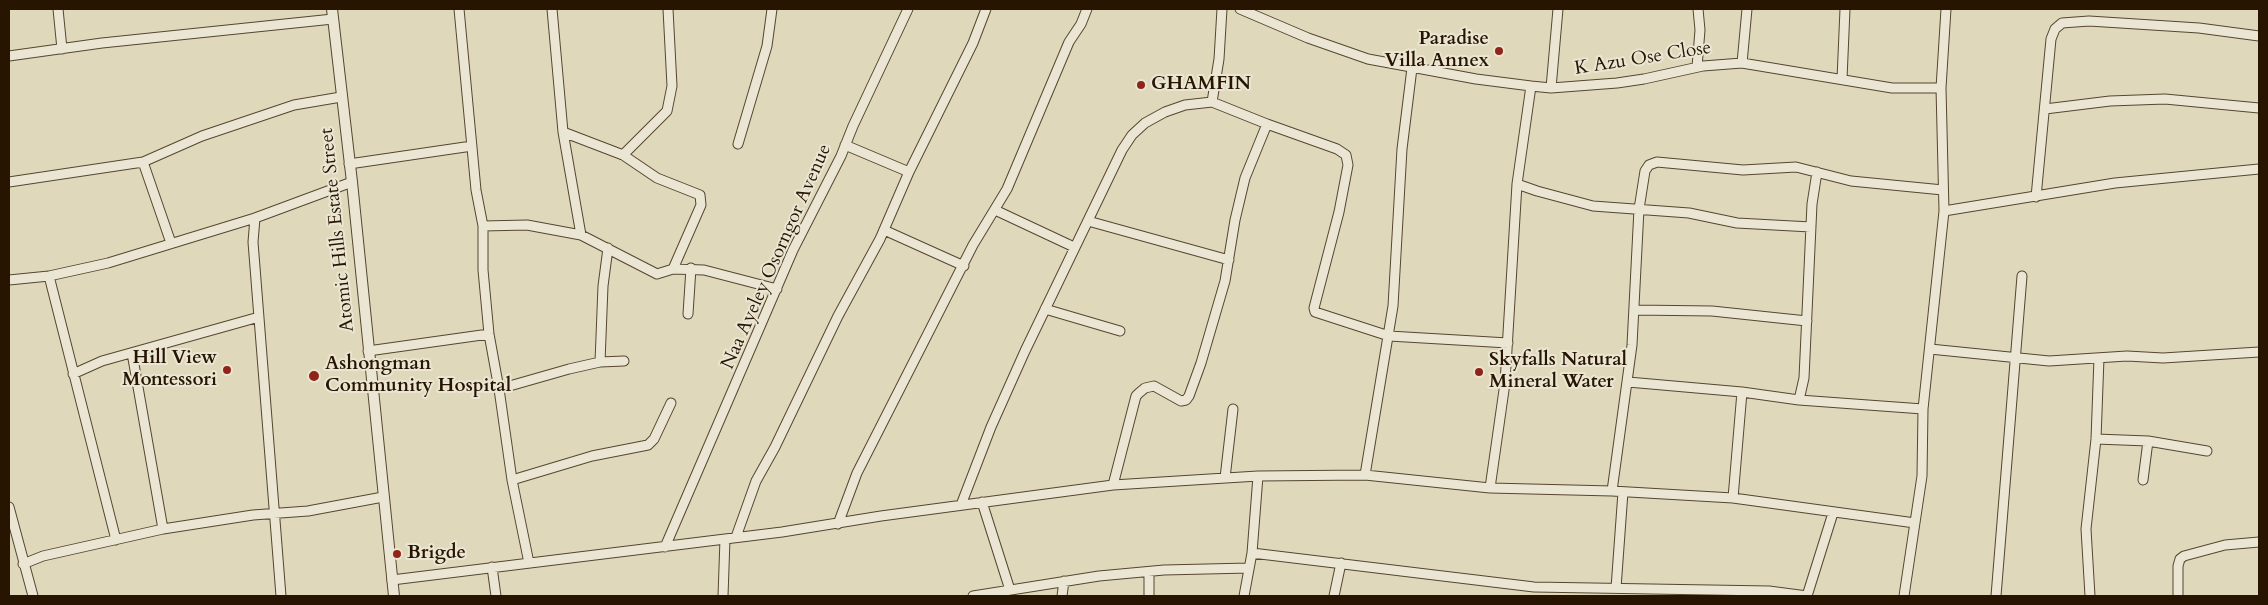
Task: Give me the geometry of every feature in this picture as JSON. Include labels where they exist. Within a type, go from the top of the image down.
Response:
[{"type":"street","points":[[58,9],[62,49]]},
{"type":"street","points":[[459,9],[472,146],[483,226],[483,270],[489,334],[512,480],[529,563]]},
{"type":"street","points":[[552,9],[563,132],[581,235]]},
{"type":"street","points":[[624,155],[667,111],[672,86],[668,9]]},
{"type":"street","points":[[738,144],[768,46],[772,9]]},
{"type":"street","name":"Naa Ayeley Osorngor Avenue","points":[[666,547],[682,505],[777,289],[908,9]]},
{"type":"street","points":[[736,537],[756,481],[775,447],[838,316],[884,230],[909,172],[973,43],[986,9]]},
{"type":"street","points":[[838,524],[857,473],[982,230],[1007,189],[1069,42],[1087,9]]},
{"type":"street","points":[[1212,102],[1219,59],[1222,9]]},
{"type":"street","name":"K Azu Ose Close","points":[[1240,9],[1340,50],[1368,59],[1412,68],[1531,86],[1551,88],[1644,79],[1718,63],[1742,64],[1892,88],[1941,88]]},
{"type":"street","points":[[1551,88],[1558,9]]},
{"type":"street","points":[[1697,67],[1700,30],[1698,9]]},
{"type":"street","points":[[1742,64],[1747,9]]},
{"type":"street","points":[[1842,79],[1845,9]]},
{"type":"street","points":[[1904,596],[1922,476],[1923,409],[1944,211],[1941,88],[1946,9]]},
{"type":"street","points":[[9,56],[332,14]]},
{"type":"street","name":"Atomic Hills Estate Street","points":[[332,14],[340,97],[352,182],[382,497],[394,596]]},
{"type":"street","points":[[2036,197],[2051,39],[2055,29],[2062,23],[2089,21],[2198,28],[2259,36]]},
{"type":"street","points":[[1366,475],[1378,390],[1389,336],[1398,258],[1402,149],[1412,68]]},
{"type":"street","points":[[1490,488],[1502,418],[1517,184],[1531,86]]},
{"type":"street","points":[[9,182],[143,162],[194,139],[294,105],[340,97]]},
{"type":"street","points":[[2045,109],[2110,101],[2165,99],[2259,108]]},
{"type":"street","points":[[961,505],[991,428],[1074,247],[1122,150],[1132,135],[1145,123],[1165,112],[1185,105],[1212,102],[1338,149],[1346,155],[1348,165],[1339,212],[1314,310],[1324,316],[1389,336],[1508,343]]},
{"type":"street","points":[[1113,485],[1136,396],[1145,388],[1154,386],[1182,401],[1189,396],[1202,363],[1229,260],[1243,185],[1267,124]]},
{"type":"street","points":[[563,132],[624,155],[657,178],[694,192],[701,197],[701,205],[673,269]]},
{"type":"street","points":[[845,145],[909,172]]},
{"type":"street","points":[[349,164],[472,146]]},
{"type":"street","points":[[143,162],[171,243]]},
{"type":"street","points":[[1612,491],[1628,382],[1635,310],[1634,283],[1639,209],[1645,171],[1649,165],[1657,162],[1743,170],[1789,167],[1851,181],[1943,190]]},
{"type":"street","points":[[1944,211],[2114,183],[2259,169]]},
{"type":"street","points":[[1799,400],[1804,378],[1811,227],[1817,172]]},
{"type":"street","points":[[9,280],[49,276],[108,263],[255,218],[352,182]]},
{"type":"street","points":[[1517,184],[1537,192],[1593,206],[1689,213],[1736,223],[1811,227]]},
{"type":"street","points":[[995,210],[1074,247]]},
{"type":"street","points":[[255,218],[253,242],[281,596]]},
{"type":"street","points":[[1088,221],[1229,260]]},
{"type":"street","points":[[483,226],[527,225],[581,235],[652,272],[661,273],[673,269],[691,268],[720,273],[777,289]]},
{"type":"street","points":[[884,230],[964,266]]},
{"type":"street","points":[[600,362],[603,286],[608,248]]},
{"type":"street","points":[[688,314],[691,268]]},
{"type":"street","points":[[49,276],[116,540]]},
{"type":"street","points":[[1996,596],[2022,276]]},
{"type":"street","points":[[1045,309],[1120,331]]},
{"type":"street","points":[[1635,310],[1712,311],[1807,320]]},
{"type":"street","points":[[74,374],[102,361],[240,320],[259,317]]},
{"type":"street","points":[[368,350],[489,334]]},
{"type":"street","points":[[1930,350],[2049,361],[2127,356],[2163,358],[2259,352]]},
{"type":"street","points":[[132,353],[163,529]]},
{"type":"street","points":[[2090,596],[2086,529],[2096,439],[2099,358]]},
{"type":"street","points":[[499,389],[600,362],[624,361]]},
{"type":"street","points":[[1628,382],[1742,392],[1799,400],[1923,409]]},
{"type":"street","points":[[1732,498],[1742,392]]},
{"type":"street","points":[[512,480],[592,456],[648,445],[654,439],[671,403]]},
{"type":"street","points":[[1225,478],[1233,409]]},
{"type":"street","points":[[2096,439],[2148,442],[2207,451]]},
{"type":"street","points":[[2143,480],[2148,442]]},
{"type":"street","points":[[392,580],[666,547],[1113,485],[1258,476],[1366,475],[1490,488],[1612,491],[1732,498],[1833,514],[1915,523]]},
{"type":"street","points":[[1244,596],[1252,553],[1258,476]]},
{"type":"street","points":[[1616,588],[1623,492]]},
{"type":"street","points":[[23,564],[43,556],[163,529],[317,509],[382,497]]},
{"type":"street","points":[[982,502],[1010,590]]},
{"type":"street","points":[[9,507],[11,534],[33,596]]},
{"type":"street","points":[[1252,553],[1562,592],[1616,588],[1769,591],[1807,596],[1833,514]]},
{"type":"street","points":[[723,596],[725,539]]},
{"type":"street","points":[[2178,596],[2178,566],[2180,559],[2184,556],[2225,545],[2259,542]]},
{"type":"street","points":[[1334,596],[1341,563]]},
{"type":"street","points":[[492,567],[496,596]]},
{"type":"street","points":[[973,596],[1064,581],[1149,572],[1198,568],[1249,568]]},
{"type":"street","points":[[1149,572],[1149,596]]},
{"type":"street","points":[[1062,596],[1064,581]]},
{"type":"place","name":"Paradise Villa Annex","points":[[1499,51]]},
{"type":"place","name":"GHAMFIN","points":[[1141,85]]},
{"type":"place","name":"Hill View Montessori","points":[[227,370]]},
{"type":"place","name":"Skyfalls Natural Mineral Water","points":[[1479,372]]},
{"type":"place","name":"Ashongman Community Hospital","points":[[314,376]]},
{"type":"place","name":"Brigde","points":[[397,554]]}]
